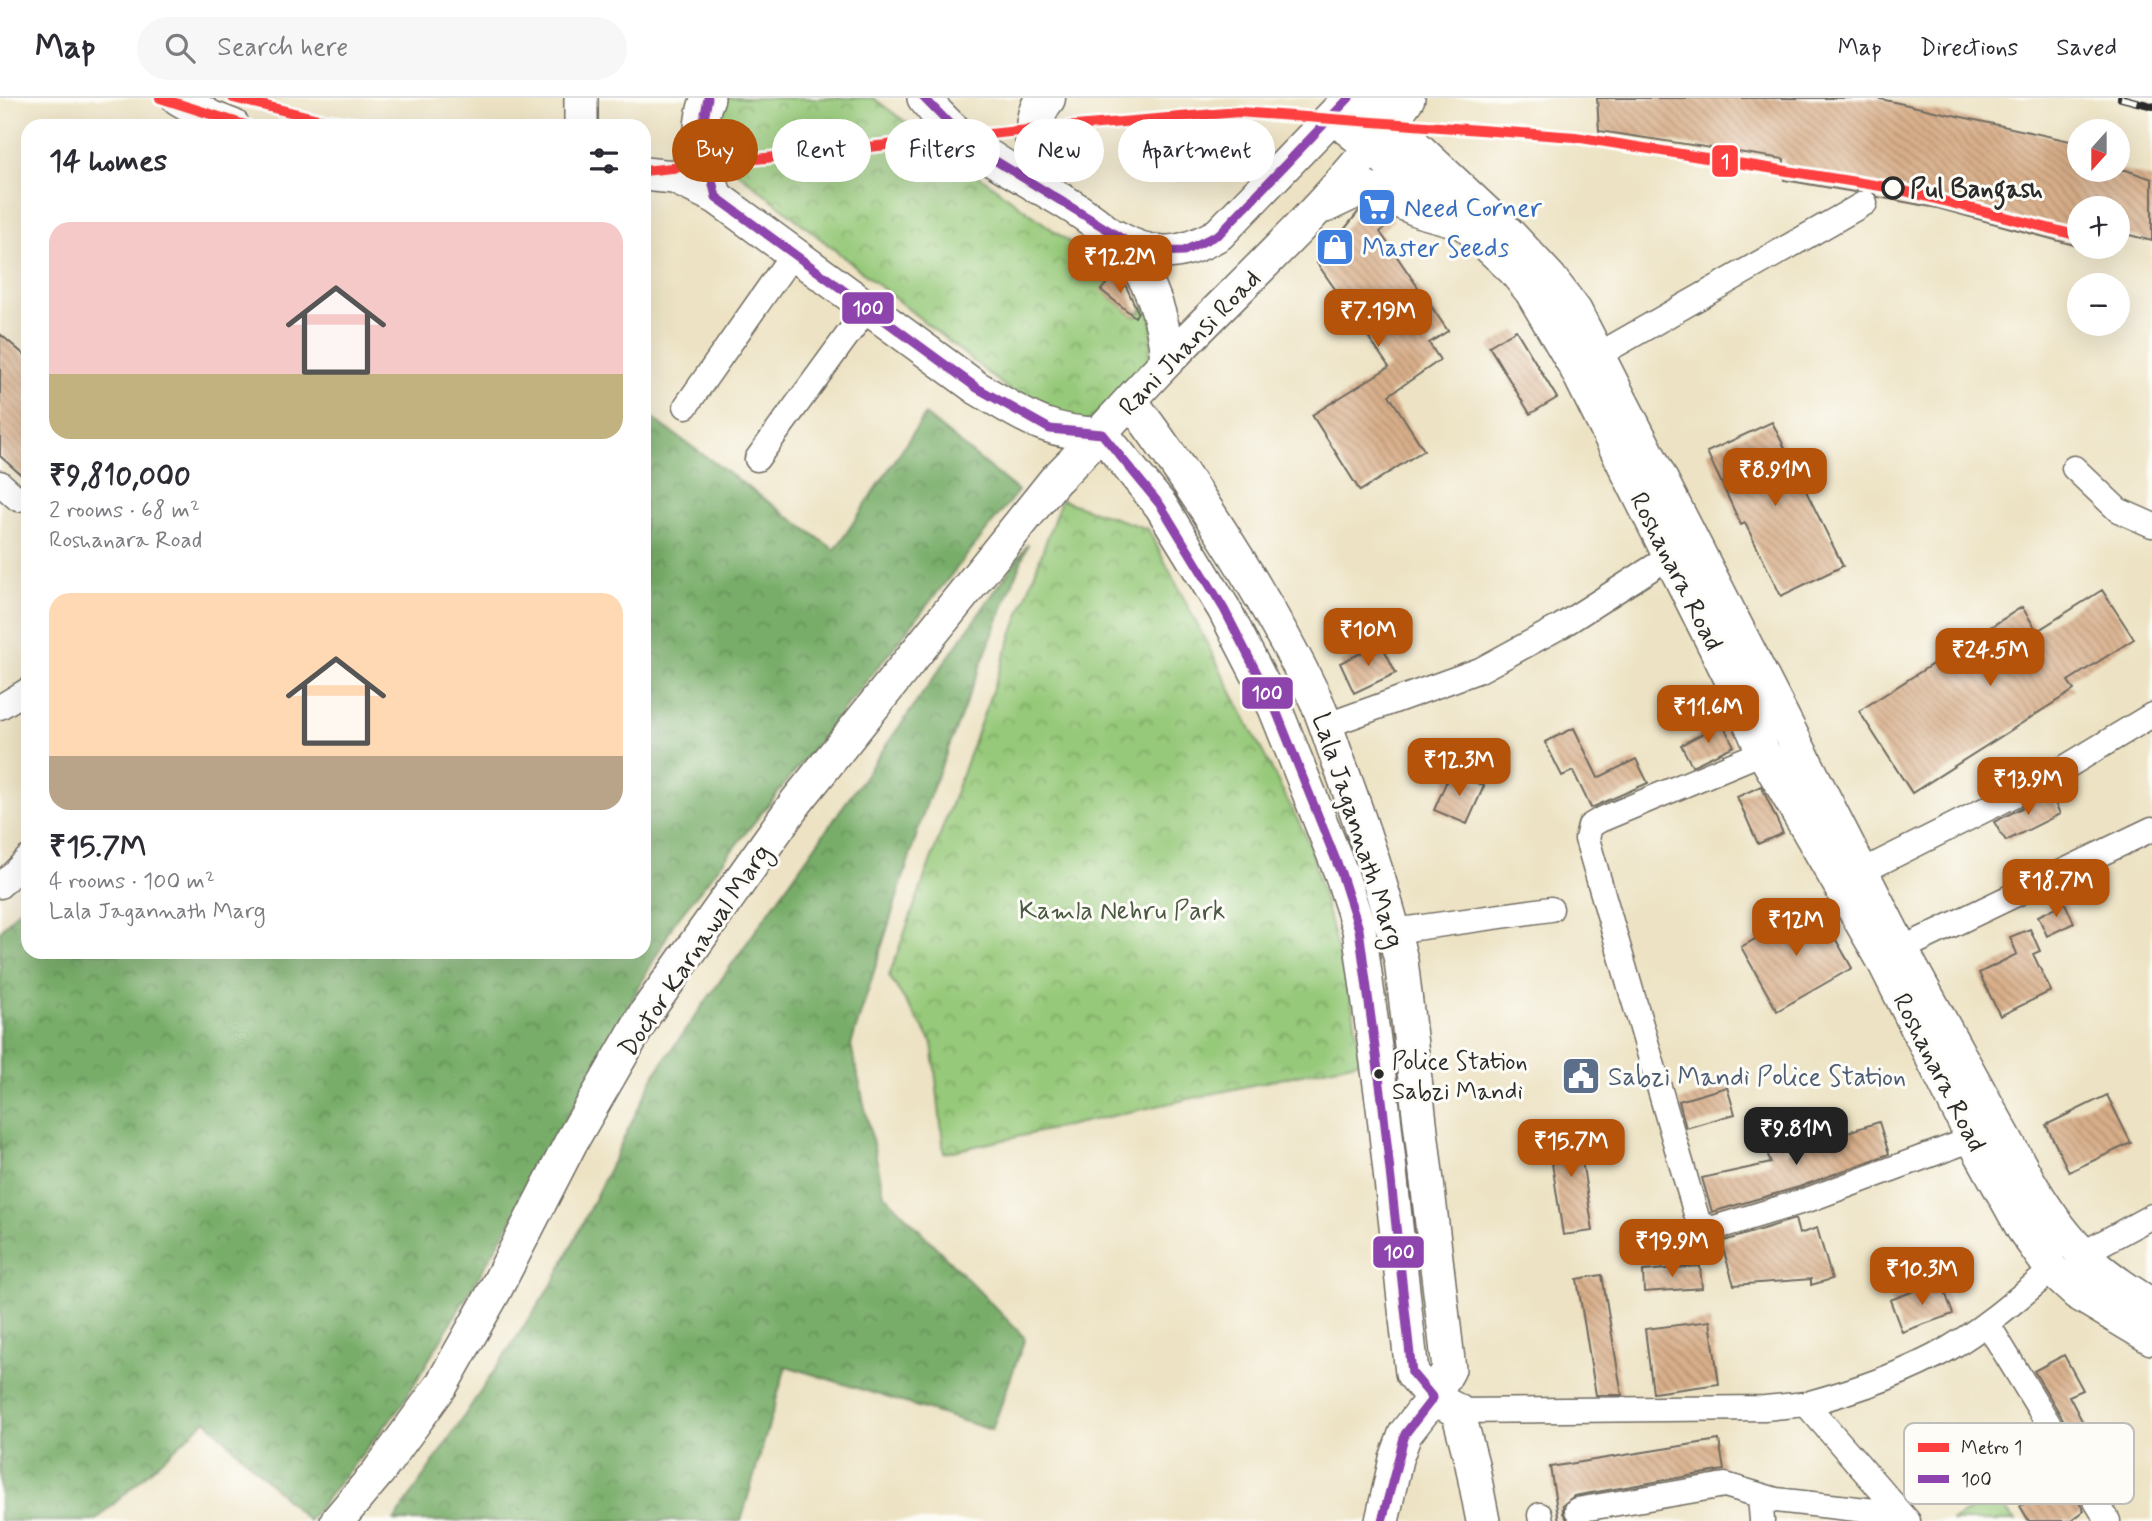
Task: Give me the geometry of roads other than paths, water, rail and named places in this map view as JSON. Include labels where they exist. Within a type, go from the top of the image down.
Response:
[{"type":"main road","points":[[1039,185],[1036,124],[1039,110],[1046,98]]},
{"type":"street","points":[[178,98],[215,119]]},
{"type":"street","points":[[581,98],[581,119]]},
{"type":"street","points":[[708,98],[701,125],[703,159],[716,197]]},
{"type":"street","points":[[924,98],[970,145],[1039,185],[1116,237],[1135,262],[1159,310],[1167,361]]},
{"type":"street","name":"Roshanara Road","points":[[1364,98],[1550,278],[1575,310],[1861,872],[1891,954],[1973,1139],[2023,1229],[2052,1270],[2077,1293],[2152,1338]]},
{"type":"street","name":"Rani Jhansi Road","points":[[1116,237],[1154,252],[1195,249],[1219,234],[1341,107]]},
{"type":"street","name":"Roshanara Road","points":[[1341,107],[1391,122],[1463,222],[1514,271],[1544,310],[1576,368],[1731,679],[1763,752],[1891,954],[2046,1211],[2100,1272],[2152,1305]]},
{"type":"street","name":"Rani Jhansi Road","points":[[651,175],[674,177],[716,197],[977,388],[1050,429],[1102,434],[1167,361],[1319,208],[1391,122]]},
{"type":"street","points":[[1319,208],[1365,187],[1421,211],[1463,222]]},
{"type":"street","points":[[1598,355],[1865,203]]},
{"type":"street","points":[[686,406],[794,252]]},
{"type":"street","points":[[757,459],[868,307]]},
{"type":"street","name":"Lala Jagannath Marg","points":[[1132,401],[1191,482],[1257,591],[1316,700],[1390,916],[1401,960],[1449,1369],[1445,1404]]},
{"type":"street","points":[[1050,429],[1055,480]]},
{"type":"street","name":"Lala Jagannath Marg","points":[[1102,434],[1161,506],[1224,609],[1275,708],[1333,850],[1359,929],[1383,1107],[1412,1373],[1445,1404]]},
{"type":"street","name":"Doctor Karnawal Marg","points":[[337,1521],[379,1471],[441,1386],[494,1292],[571,1142],[645,1014],[797,801],[1055,480],[1102,434]]},
{"type":"street","points":[[2074,468],[2118,510],[2152,525]]},
{"type":"street","points":[[1325,726],[1480,670],[1561,626],[1669,558]]},
{"type":"street","points":[[0,707],[21,694]]},
{"type":"street","points":[[1861,872],[2046,779],[2152,715]]},
{"type":"street","points":[[1763,752],[1600,820],[1590,826],[1587,839],[1698,1221],[1711,1229],[1810,1199],[1973,1139]]},
{"type":"street","points":[[1891,954],[2152,829]]},
{"type":"street","points":[[0,886],[21,865]]},
{"type":"street","points":[[1354,912],[1390,916],[1551,909]]},
{"type":"street","points":[[2082,1254],[2152,1216]]},
{"type":"street","points":[[1382,1521],[1396,1459],[1405,1434],[1445,1404],[1765,1408],[1806,1404],[1903,1370],[1948,1349],[1987,1323],[2052,1270]]},
{"type":"street","points":[[1987,1323],[2048,1423]]},
{"type":"street","points":[[1445,1404],[1472,1464],[1483,1521]]},
{"type":"street","points":[[1806,1404],[1905,1517]]},
{"type":"street","points":[[1577,1510],[1725,1485],[1760,1496],[1905,1517]]},
{"type":"street","points":[[1760,1496],[1762,1521]]},
{"type":"street","points":[[2098,1504],[2108,1521]]},
{"type":"railway","points":[[2121,98],[2152,106]]},
{"type":"metro line","name":"1","points":[[160,98],[226,119]]},
{"type":"metro line","name":"1","points":[[233,98],[318,119]]},
{"type":"metro line","name":"1","points":[[651,170],[1018,131],[1238,112],[1575,137],[1893,188],[2067,233]]},
{"type":"place","name":"Pul Bangash","points":[[1893,188]]},
{"type":"place","name":"Need Corner","points":[[1377,207]]},
{"type":"place","name":"Master Seeds","points":[[1335,247]]},
{"type":"place","name":"Police Station Sabzi Mandi","points":[[1379,1074]]},
{"type":"place","name":"Sabzi Mandi Police Station","points":[[1581,1076]]},
{"type":"park label","name":"Kamla Nehru Park","points":[[1122,910]]}]
